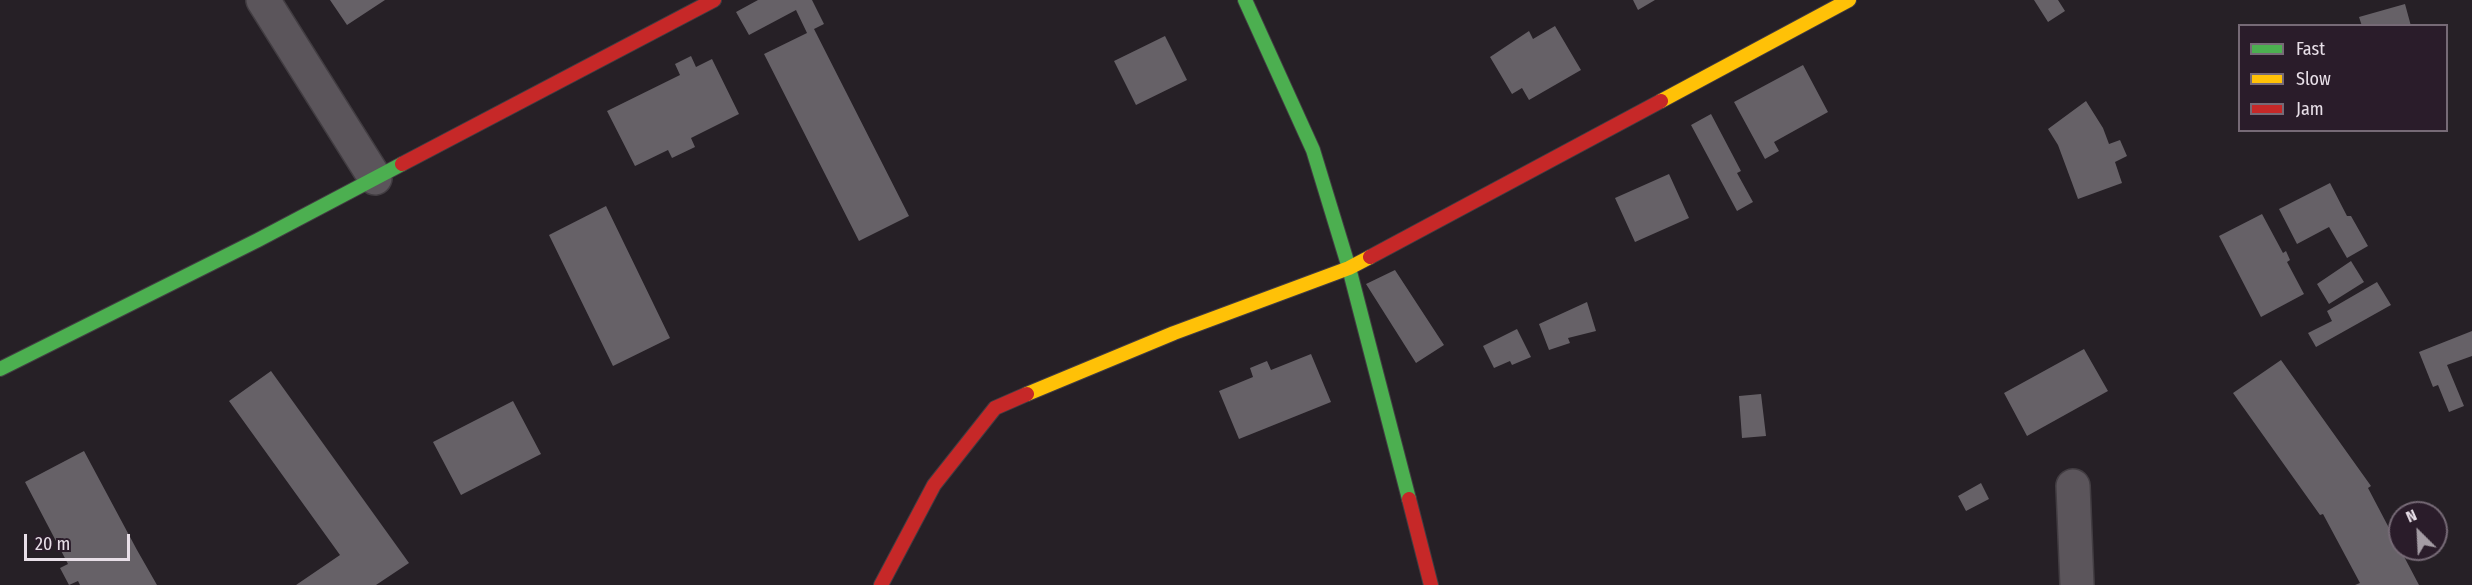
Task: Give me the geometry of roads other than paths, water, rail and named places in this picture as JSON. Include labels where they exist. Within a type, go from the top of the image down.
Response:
[{"type":"street","points":[[263,0],[375,178]]},
{"type":"street","points":[[1245,0],[1313,150],[1349,268],[1431,585]]},
{"type":"street","points":[[880,585],[934,485],[994,408],[1174,333],[1349,268],[1849,0]]},
{"type":"street","points":[[0,369],[375,178],[711,1]]},
{"type":"street","points":[[2073,486],[2077,585]]}]
